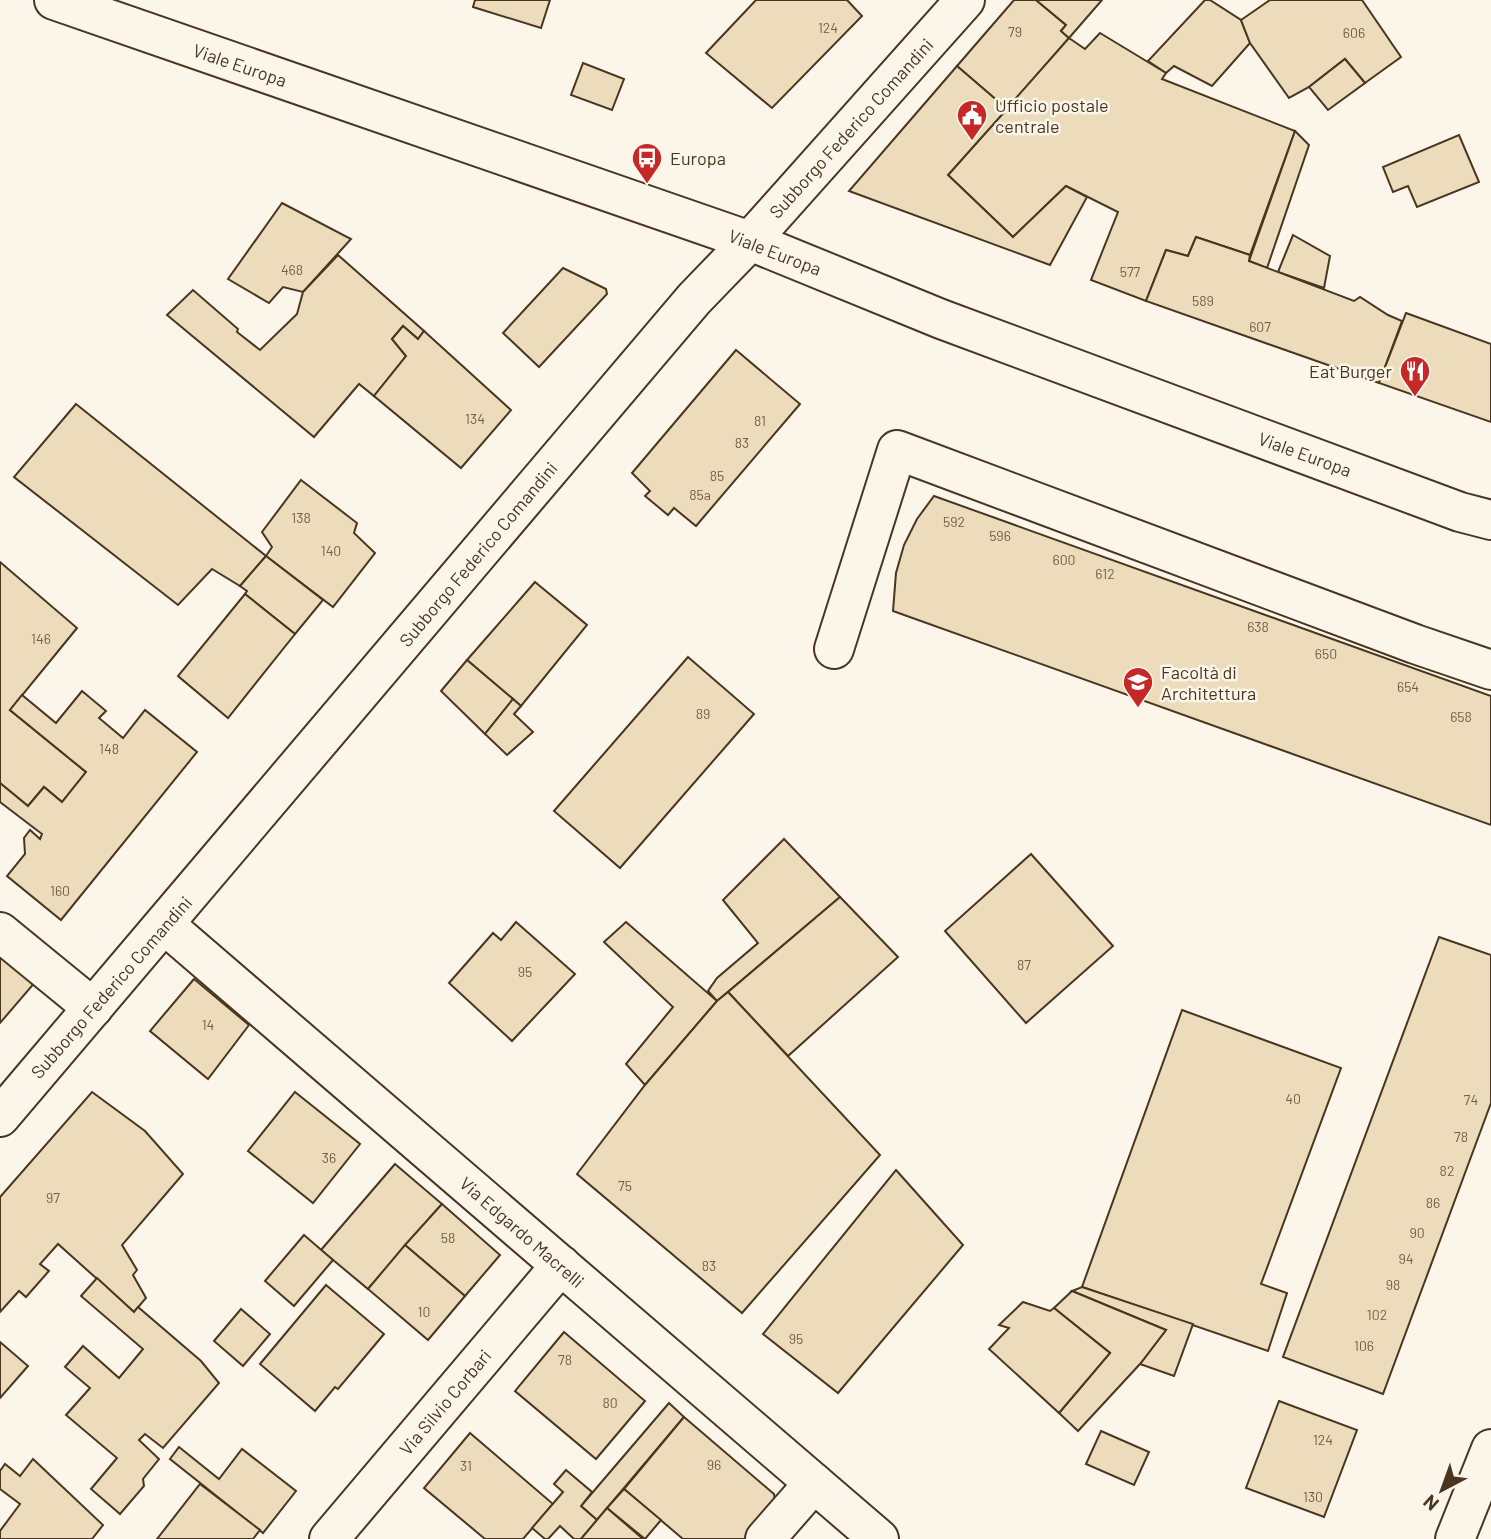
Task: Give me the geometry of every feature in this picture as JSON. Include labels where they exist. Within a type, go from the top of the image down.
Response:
[{"type":"street","name":"Viale Europa","points":[[54,0],[750,241],[941,318],[1460,512],[1491,520]]},
{"type":"street","name":"Subborgo Federico Comandini","points":[[0,1116],[694,299],[750,241],[965,0]]},
{"type":"street","points":[[834,649],[897,450],[1491,670]]},
{"type":"street","name":"Via Edgardo Macrelli","points":[[164,925],[879,1539]]},
{"type":"street","points":[[0,933],[93,1008]]},
{"type":"street","name":"Via Silvio Corbari","points":[[329,1539],[561,1265]]},
{"type":"street","points":[[1455,1539],[1491,1448]]},
{"type":"street","points":[[765,1539],[814,1483]]},
{"type":"building","points":[[475,0],[550,0],[541,28],[473,7]]},
{"type":"building","points":[[756,0],[847,0],[862,16],[772,108],[706,53]]},
{"type":"building","points":[[1014,0],[1036,0],[1066,25],[1061,31],[1069,38],[1007,109],[957,66]]},
{"type":"building","points":[[1036,0],[1102,0],[1069,38],[1061,31],[1066,25]]},
{"type":"building","points":[[1205,0],[1210,0],[1241,20],[1250,43],[1212,86],[1174,66],[1166,73],[1148,61]]},
{"type":"building","points":[[1270,0],[1362,0],[1401,57],[1365,83],[1345,59],[1309,87],[1289,98],[1250,43],[1241,20]]},
{"type":"building","points":[[1100,33],[1166,73],[1162,79],[1295,131],[1250,255],[1196,237],[1188,256],[1166,250],[1146,301],[1091,280],[1118,212],[1066,186],[1013,237],[948,175],[1069,38],[1085,49]]},
{"type":"building","points":[[1345,59],[1365,83],[1328,110],[1309,87]]},
{"type":"building","points":[[583,63],[624,79],[612,110],[571,95]]},
{"type":"building","points":[[957,66],[1007,109],[948,175],[1013,237],[1066,186],[1087,197],[1050,265],[849,191]]},
{"type":"building","points":[[1295,131],[1309,145],[1267,268],[1249,261]]},
{"type":"building","points":[[1459,135],[1479,182],[1417,207],[1408,186],[1393,192],[1383,167]]},
{"type":"building","points":[[282,203],[351,239],[303,292],[283,287],[269,303],[228,279]]},
{"type":"building","points":[[1293,235],[1330,256],[1324,288],[1278,272]]},
{"type":"building","points":[[1196,237],[1250,255],[1249,261],[1354,301],[1360,297],[1402,321],[1379,383],[1146,301],[1166,250],[1188,256]]},
{"type":"building","points":[[338,255],[424,331],[418,339],[403,326],[392,339],[406,356],[374,396],[359,384],[314,437],[167,315],[193,290],[260,350],[297,314],[303,292]]},
{"type":"building","points":[[563,268],[606,289],[607,294],[539,367],[503,333]]},
{"type":"building","points":[[1406,313],[1491,344],[1491,422],[1379,383]]},
{"type":"building","points":[[403,326],[418,339],[424,331],[511,410],[461,468],[374,396],[406,356],[392,339]]},
{"type":"building","points":[[736,350],[800,404],[696,526],[674,508],[668,515],[645,496],[650,491],[632,473]]},
{"type":"building","points":[[76,404],[266,556],[240,586],[212,569],[178,605],[14,477]]},
{"type":"building","points":[[301,480],[357,523],[354,533],[375,553],[333,607],[266,556],[272,547],[262,532]]},
{"type":"building","points":[[934,496],[1491,696],[1491,825],[893,611],[896,573],[904,545],[917,519]]},
{"type":"building","points":[[266,556],[323,600],[295,634],[245,594],[247,591],[240,586]]},
{"type":"building","points":[[0,562],[77,628],[10,710],[86,772],[62,802],[44,787],[28,806],[0,783]]},
{"type":"building","points":[[535,582],[587,625],[521,706],[467,660]]},
{"type":"building","points":[[245,594],[295,634],[228,718],[178,676]]},
{"type":"building","points":[[688,657],[754,714],[620,868],[554,811]]},
{"type":"building","points":[[467,660],[513,699],[485,734],[441,691]]},
{"type":"building","points":[[82,691],[106,711],[99,718],[123,738],[145,710],[197,752],[61,920],[7,876],[25,854],[24,838],[30,830],[40,839],[42,834],[0,802],[0,783],[28,806],[44,787],[62,802],[86,772],[10,710],[22,695],[56,723]]},
{"type":"building","points":[[513,699],[521,706],[514,714],[533,732],[507,755],[485,734]]},
{"type":"building","points":[[784,839],[840,897],[717,1001],[708,991],[717,978],[758,943],[723,900]]},
{"type":"building","points":[[1031,854],[1113,946],[1026,1023],[945,931]]},
{"type":"building","points":[[840,897],[898,957],[788,1056],[728,992]]},
{"type":"building","points":[[516,922],[575,974],[512,1041],[449,983],[493,933],[501,940]]},
{"type":"building","points":[[626,922],[717,1001],[645,1085],[626,1064],[673,1007],[604,942]]},
{"type":"building","points":[[1439,937],[1491,955],[1491,1103],[1383,1394],[1283,1357]]},
{"type":"building","points":[[0,953],[37,980],[0,1023]]},
{"type":"building","points":[[194,979],[249,1025],[208,1079],[150,1031]]},
{"type":"building","points":[[728,992],[880,1155],[742,1313],[577,1174],[645,1085],[717,1001]]},
{"type":"building","points":[[1182,1010],[1341,1068],[1261,1284],[1287,1293],[1268,1351],[1082,1287]]},
{"type":"building","points":[[92,1092],[145,1131],[183,1174],[122,1245],[137,1270],[133,1275],[146,1298],[134,1312],[58,1244],[40,1264],[49,1271],[26,1297],[19,1291],[0,1312],[0,1197]]},
{"type":"building","points":[[295,1092],[360,1144],[313,1203],[248,1151]]},
{"type":"building","points":[[395,1164],[442,1204],[368,1289],[321,1250]]},
{"type":"building","points":[[896,1170],[963,1245],[838,1393],[763,1334]]},
{"type":"building","points":[[442,1204],[500,1255],[465,1296],[405,1245]]},
{"type":"building","points":[[304,1235],[333,1260],[294,1306],[265,1281]]},
{"type":"building","points":[[405,1245],[465,1296],[428,1340],[368,1289]]},
{"type":"building","points":[[97,1278],[134,1312],[138,1307],[201,1361],[219,1383],[163,1448],[145,1434],[139,1440],[159,1459],[143,1479],[144,1486],[120,1514],[91,1489],[117,1458],[66,1415],[90,1388],[65,1367],[83,1346],[119,1378],[143,1349],[81,1296]]},
{"type":"building","points":[[326,1285],[384,1334],[338,1389],[335,1387],[315,1411],[260,1364]]},
{"type":"building","points":[[1082,1287],[1193,1324],[1174,1376],[1140,1364],[1166,1330],[1072,1291]]},
{"type":"building","points":[[1072,1291],[1166,1330],[1140,1364],[1078,1431],[1059,1413],[1110,1353],[1054,1308]]},
{"type":"building","points":[[1023,1302],[1050,1311],[1054,1308],[1110,1353],[1059,1413],[989,1349],[1009,1328],[999,1325]]},
{"type":"building","points":[[241,1309],[270,1334],[243,1366],[214,1341]]},
{"type":"building","points":[[564,1332],[645,1401],[596,1459],[515,1391]]},
{"type":"building","points":[[0,1342],[28,1366],[0,1398]]},
{"type":"building","points":[[1279,1401],[1357,1430],[1324,1517],[1246,1488]]},
{"type":"building","points":[[669,1403],[684,1417],[597,1520],[581,1506]]},
{"type":"building","points":[[684,1417],[774,1494],[775,1502],[749,1539],[683,1539],[624,1489]]},
{"type":"building","points":[[1101,1431],[1149,1452],[1134,1485],[1086,1464]]},
{"type":"building","points":[[470,1433],[553,1504],[523,1539],[485,1539],[424,1488]]},
{"type":"building","points":[[179,1447],[219,1479],[242,1449],[296,1491],[263,1533],[170,1459]]},
{"type":"building","points":[[33,1459],[103,1525],[92,1539],[0,1539],[0,1531],[20,1504],[0,1489],[0,1471],[5,1464],[20,1476]]},
{"type":"building","points":[[566,1470],[592,1492],[581,1506],[597,1520],[581,1539],[574,1539],[560,1526],[545,1539],[532,1528],[563,1492],[554,1484]]},
{"type":"building","points":[[200,1484],[260,1530],[253,1539],[157,1539]]},
{"type":"building","points":[[624,1489],[661,1520],[645,1539],[607,1508]]},
{"type":"building","points":[[607,1508],[643,1539],[581,1539]]},
{"type":"place","name":"Ufficio postale centrale","points":[[972,142]]},
{"type":"place","name":"Europa","points":[[647,185]]},
{"type":"place","name":"Eat Burger","points":[[1415,398]]},
{"type":"place","name":"Facoltà di Architettura","points":[[1138,709]]}]
